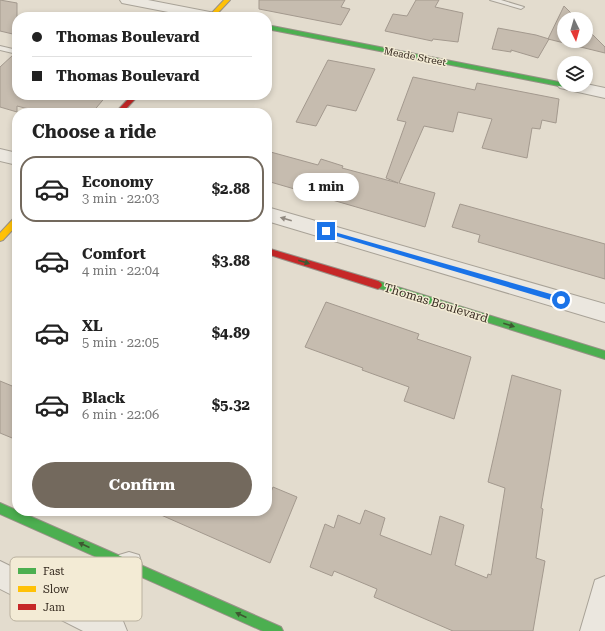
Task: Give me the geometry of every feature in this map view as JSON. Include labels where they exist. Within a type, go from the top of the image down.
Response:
[{"type":"street","points":[[128,0],[188,12]]},
{"type":"street","points":[[217,12],[227,0]]},
{"type":"street","name":"Meade Street","points":[[272,28],[557,84]]},
{"type":"street","name":"Meade Street","points":[[593,91],[605,93]]},
{"type":"street","points":[[123,108],[131,100]]},
{"type":"street","points":[[0,155],[12,158]]},
{"type":"street","points":[[272,215],[605,313]]},
{"type":"street","points":[[0,238],[12,225]]},
{"type":"street","name":"Thomas Boulevard","points":[[272,253],[605,355]]},
{"type":"street","points":[[0,508],[12,513]]},
{"type":"street","points":[[18,516],[111,557]]},
{"type":"street","points":[[142,571],[277,631]]},
{"type":"street","points":[[0,575],[10,580]]},
{"type":"street","points":[[594,631],[605,590]]},
{"type":"street","points":[[92,621],[104,627]]},
{"type":"lane","points":[[493,0],[521,7]]},
{"type":"lane","points":[[0,48],[12,51]]},
{"type":"building","points":[[0,0],[17,3],[17,12],[12,12],[12,34],[0,31]]},
{"type":"building","points":[[259,0],[345,0],[341,7],[350,9],[341,25],[259,9]]},
{"type":"building","points":[[416,0],[439,0],[435,7],[463,13],[458,42],[433,39],[432,41],[385,31],[393,14],[407,16]]},
{"type":"building","points":[[564,6],[570,12],[561,12]]},
{"type":"building","points":[[557,20],[557,41],[548,39]]},
{"type":"building","points":[[498,28],[549,39],[538,58],[511,50],[511,52],[492,49]]},
{"type":"building","points":[[593,35],[605,47],[605,53],[585,48],[593,48]]},
{"type":"building","points":[[12,56],[12,100],[103,100],[96,108],[25,108],[17,106],[17,108],[12,108],[12,111],[0,107],[0,67]]},
{"type":"building","points":[[328,60],[375,69],[356,111],[327,105],[316,126],[296,122]]},
{"type":"building","points":[[413,77],[475,90],[477,83],[559,99],[556,123],[542,120],[540,129],[532,128],[527,158],[482,148],[492,119],[458,112],[453,132],[424,126],[399,183],[435,193],[425,227],[272,182],[272,152],[318,165],[321,159],[343,166],[342,168],[398,183],[386,178],[406,122],[397,120]]},
{"type":"building","points":[[460,204],[605,244],[605,279],[478,242],[480,235],[452,227]]},
{"type":"building","points":[[326,302],[419,334],[417,339],[471,357],[454,419],[404,401],[409,387],[362,370],[363,368],[305,347]]},
{"type":"building","points":[[512,375],[561,390],[541,508],[543,509],[536,558],[545,561],[533,631],[453,631],[374,597],[377,589],[334,571],[332,576],[310,567],[325,524],[334,528],[338,515],[360,524],[365,510],[385,518],[380,535],[431,555],[440,516],[464,525],[455,565],[487,578],[488,574],[491,575],[505,488],[488,482]]},
{"type":"building","points":[[0,381],[12,386],[12,438],[0,433]]},
{"type":"building","points":[[273,487],[297,497],[270,563],[163,516],[272,516]]},
{"type":"traffic: fast","points":[[272,28],[557,84]]},
{"type":"traffic: fast","points":[[378,285],[605,355]]},
{"type":"traffic: fast","points":[[0,508],[12,513]]},
{"type":"traffic: fast","points":[[18,516],[110,557]]},
{"type":"traffic: fast","points":[[142,571],[277,631]]},
{"type":"traffic: slow","points":[[216,12],[227,0]]},
{"type":"traffic: slow","points":[[0,238],[12,225]]},
{"type":"traffic: jam","points":[[123,108],[131,100]]},
{"type":"traffic: jam","points":[[272,253],[378,285]]},
{"type":"route","points":[[326,231],[561,300]]}]
